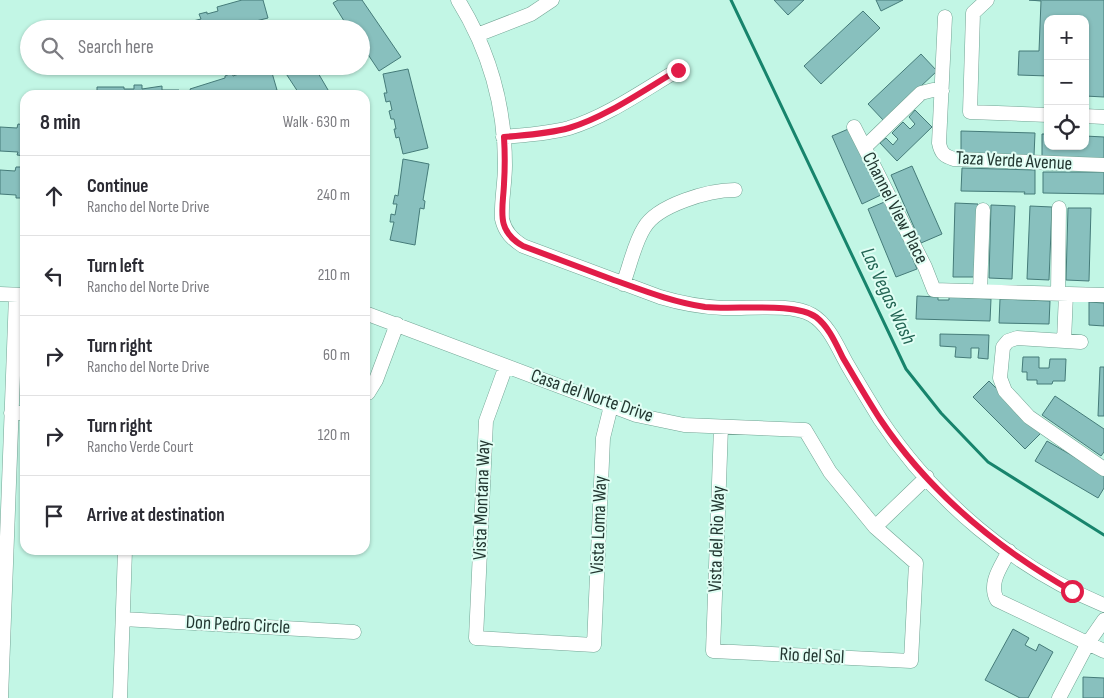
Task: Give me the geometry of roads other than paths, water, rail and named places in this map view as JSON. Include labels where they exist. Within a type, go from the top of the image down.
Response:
[{"type":"street","points":[[458,0],[477,35],[495,86],[504,137],[505,165],[501,212],[504,226],[511,238],[523,246],[623,284],[690,305],[722,308],[792,309],[808,312],[815,316],[828,330],[882,421],[927,477],[975,525],[1009,551],[1055,581],[1104,605]]},
{"type":"street","points":[[477,35],[531,14],[552,0]]},
{"type":"street","points":[[988,0],[973,13],[970,112],[1044,115]]},
{"type":"street","name":"Taza Verde Avenue","points":[[945,17],[940,143],[941,151],[946,157],[954,159],[1104,165]]},
{"type":"street","points":[[504,137],[554,132],[578,125],[597,117],[678,70]]},
{"type":"street","points":[[865,148],[921,93],[933,90],[942,92]]},
{"type":"street","points":[[1089,116],[1104,117]]},
{"type":"street","name":"Channel View Place","points":[[854,127],[925,267],[934,290],[980,291]]},
{"type":"street","points":[[623,284],[641,234],[653,217],[666,209],[706,193],[735,190]]},
{"type":"street","points":[[1059,208],[1064,341]]},
{"type":"street","points":[[983,210],[980,291],[1104,295]]},
{"type":"street","points":[[0,294],[20,295],[18,413],[1,698]]},
{"type":"street","name":"Casa del Norte Drive","points":[[370,314],[636,415],[684,425],[805,430],[830,472],[875,527],[916,563],[911,661]]},
{"type":"street","points":[[370,389],[376,380],[397,324]]},
{"type":"street","points":[[1081,342],[1017,338],[1008,341],[1003,347],[1000,378],[1005,391],[1029,417],[1104,469]]},
{"type":"street","name":"Vista Montana Way","points":[[506,366],[486,422],[476,638],[594,645]]},
{"type":"street","name":"Vista Loma Way","points":[[594,645],[603,438],[611,406]]},
{"type":"street","name":"Vista del Rio Way","points":[[712,651],[721,427]]},
{"type":"street","points":[[875,527],[927,477]]},
{"type":"street","points":[[1009,551],[994,581],[993,592],[997,600],[1104,651]]},
{"type":"street","points":[[120,698],[125,555]]},
{"type":"street","name":"Don Pedro Circle","points":[[123,619],[354,632]]},
{"type":"street","points":[[1059,698],[1088,643],[1104,620]]},
{"type":"street","name":"Rio del Sol","points":[[712,651],[911,661]]},
{"type":"waterway","name":"Las Vegas Wash","points":[[731,0],[906,369],[941,413],[988,462],[1104,535]]}]
